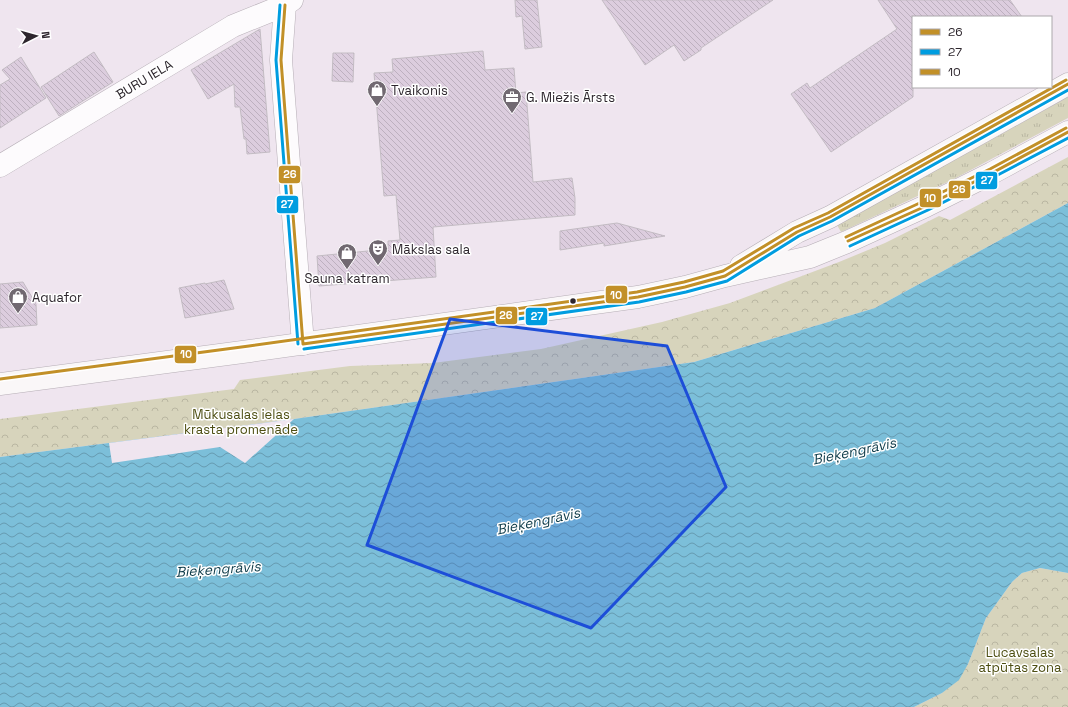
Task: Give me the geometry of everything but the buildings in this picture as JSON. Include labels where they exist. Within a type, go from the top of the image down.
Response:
[{"type":"main road","points":[[725,276],[797,232],[830,217],[1068,84]]},
{"type":"main road","points":[[0,384],[303,344],[638,297],[685,287],[725,276],[810,257],[926,206],[992,173],[1068,132]]},
{"type":"street","name":"BURU IELA","points":[[0,166],[234,26],[288,3]]},
{"type":"street","points":[[288,3],[281,60],[303,344]]},
{"type":"highlighted area","points":[[450,319],[667,346],[726,487],[591,628],[367,545]]},
{"type":"green space","points":[[1068,97],[1068,118],[954,179],[841,232],[837,225]]},
{"type":"green space","name":"Mūkusalas ielas krasta promenāde","points":[[1068,157],[1068,203],[875,308],[694,362],[294,419],[0,457],[0,419],[234,389],[240,380],[350,366],[433,363],[541,349],[662,322],[730,303],[885,243],[939,216],[950,220]]},
{"type":"green space","name":"Lucavsalas atpūtas zona","points":[[1040,568],[1068,573],[1068,707],[914,707],[942,693],[968,664],[986,618],[1012,582],[1022,573]]},
{"type":"water","name":"Bieķengrāvis","points":[[1068,203],[1068,573],[1040,568],[1022,573],[1012,582],[986,618],[968,664],[959,680],[942,693],[914,707],[0,707],[0,457],[294,419],[694,362],[875,308]]},
{"type":"pier","points":[[294,419],[245,463],[220,447],[112,463],[109,443]]},
{"type":"transit line","name":"27","points":[[280,5],[276,60],[298,344]]},
{"type":"transit line","name":"26","points":[[285,5],[281,60],[303,344]]},
{"type":"transit line","name":"10","points":[[1052,88],[1066,80]]},
{"type":"transit line","name":"26","points":[[303,344],[638,297],[685,287],[725,276],[797,232],[830,217],[1068,84]]},
{"type":"transit line","name":"10","points":[[0,379],[637,292],[684,282],[723,271],[794,228],[828,213],[1052,88]]},
{"type":"transit line","name":"27","points":[[304,349],[639,302],[727,281],[799,236],[832,221],[1068,90]]},
{"type":"transit line","name":"10","points":[[846,237],[990,169],[1066,128]]},
{"type":"transit line","name":"26","points":[[848,241],[926,206],[992,173],[1068,132]]},
{"type":"transit line","name":"27","points":[[850,246],[928,210],[1068,138]]},
{"type":"place","name":"Tvaikonis","points":[[377,107]]},
{"type":"place","name":"G. Miežis Ārsts","points":[[512,114]]},
{"type":"place","name":"Mākslas sala","points":[[378,266]]},
{"type":"place","name":"Sauna katram","points":[[347,270]]},
{"type":"place","name":"Aquafor","points":[[18,314]]}]
